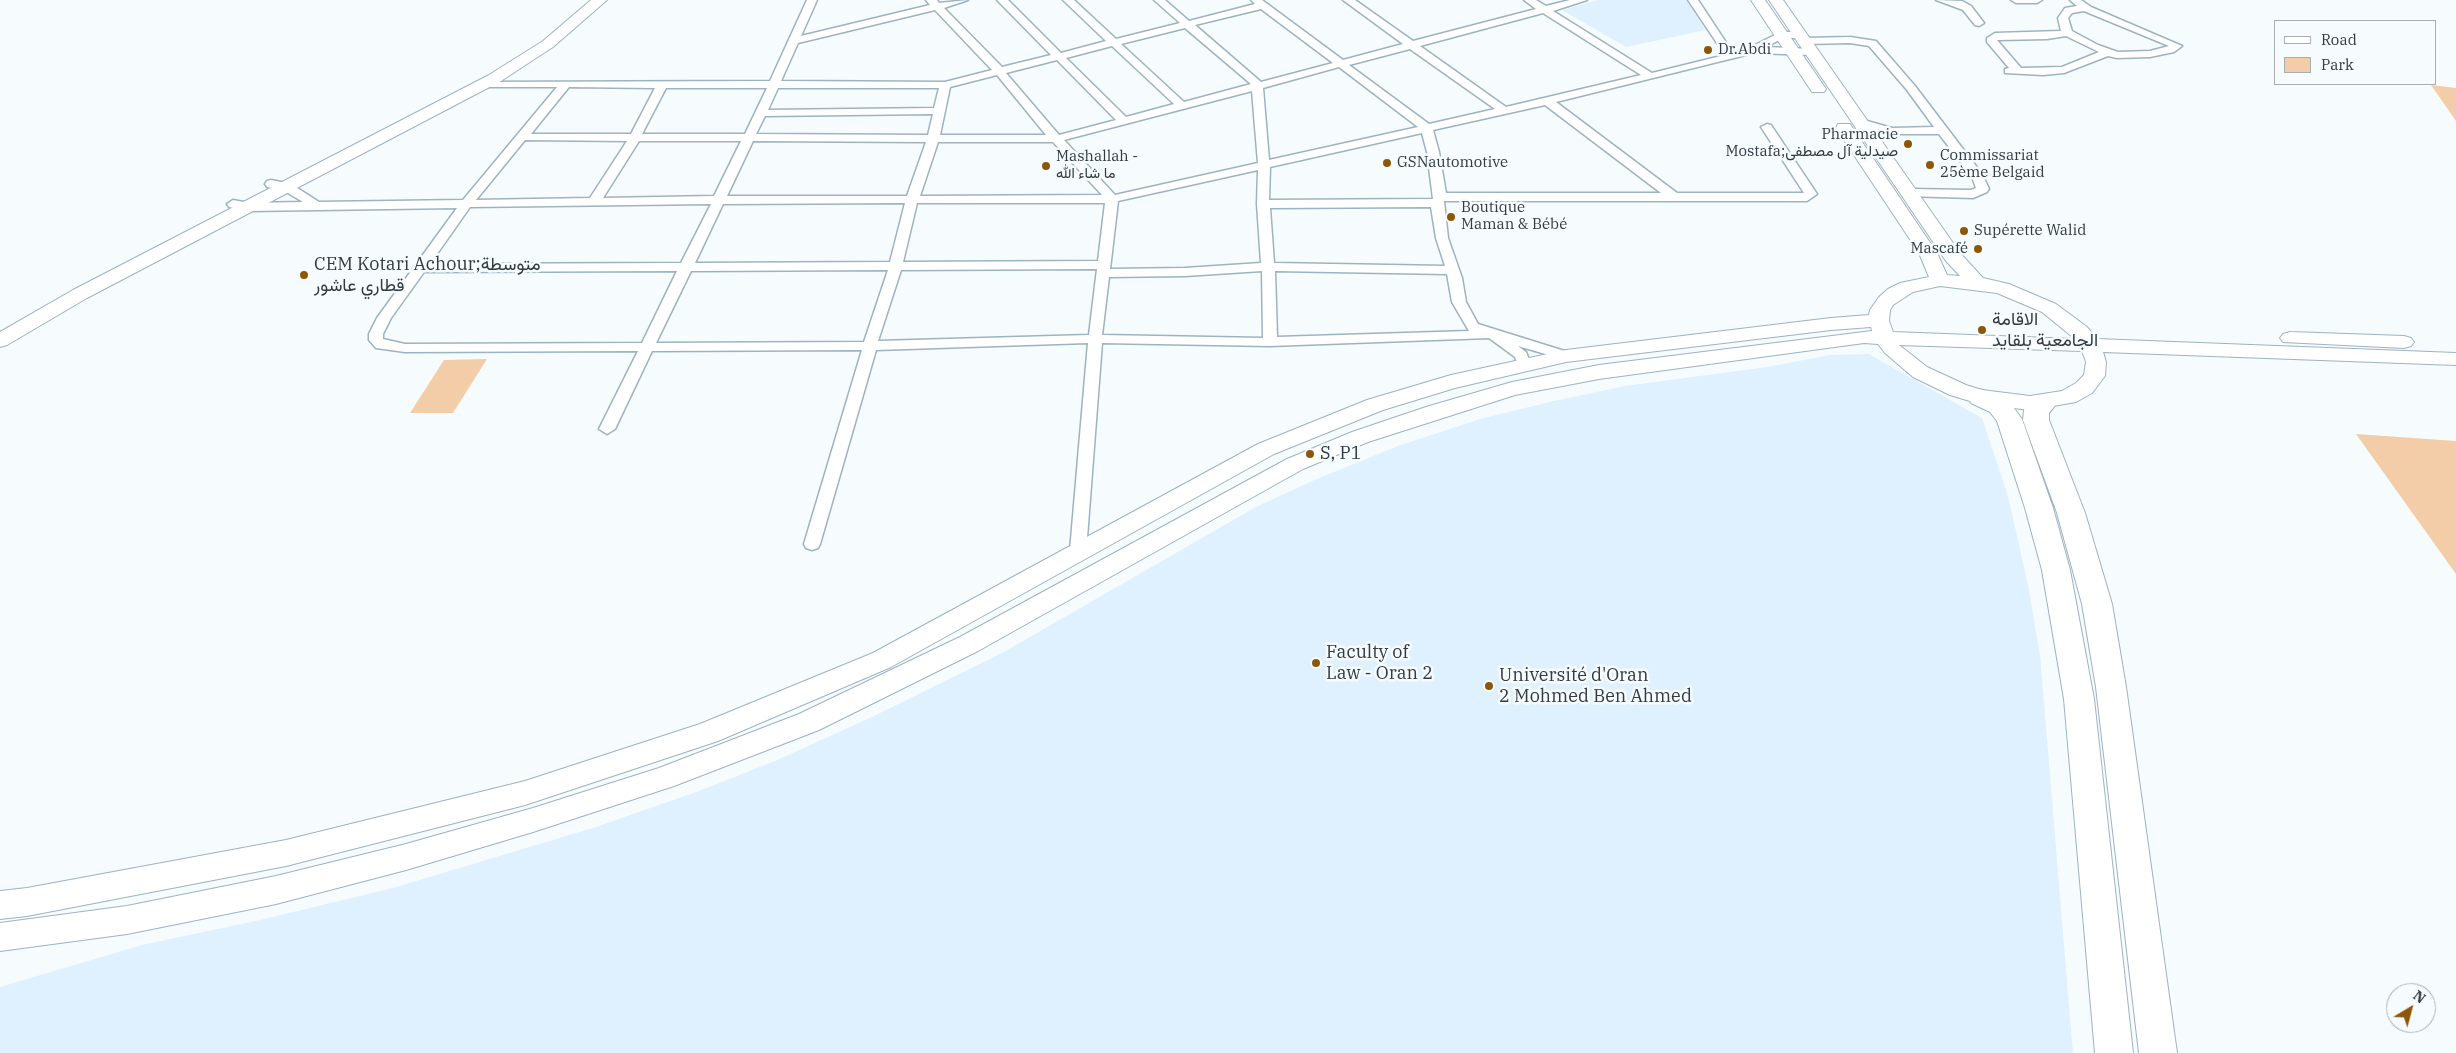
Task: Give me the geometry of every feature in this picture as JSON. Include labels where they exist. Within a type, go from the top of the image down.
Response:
[{"type":"highway","points":[[1980,397],[1999,406],[2009,419],[2039,508],[2058,579],[2079,699],[2114,1053]]},
{"type":"highway","points":[[2046,402],[2037,410],[2036,420],[2071,513],[2097,604],[2111,687],[2158,1053]]},
{"type":"main road","points":[[279,185],[472,82],[524,50],[568,18],[588,0]]},
{"type":"main road","points":[[0,329],[62,292],[484,84],[548,44],[600,0]]},
{"type":"main road","points":[[1758,0],[1781,35],[1803,45],[1860,122],[1953,257],[1977,283]]},
{"type":"main road","points":[[1776,0],[1928,253],[1940,280]]},
{"type":"main road","points":[[0,341],[240,205]]},
{"type":"main road","points":[[1940,280],[1977,283],[2027,297],[2049,308],[2086,339],[2096,362],[2094,376],[2084,388],[2068,397],[2046,402],[2014,403],[1980,397],[1951,388],[1920,372],[1904,361],[1882,329],[1880,310],[1886,301],[1895,293],[1914,284],[1940,280]]},
{"type":"main road","points":[[0,905],[27,902],[286,853],[525,793],[708,733],[882,660],[1266,449],[1375,405],[1451,382],[1524,364],[1566,356],[1831,324],[1882,329],[2456,359]]},
{"type":"main road","points":[[0,937],[126,920],[276,890],[479,836],[664,778],[810,722],[969,644],[1295,464],[1360,437],[1434,412],[1512,388],[1564,378],[1849,339],[1882,329]]},
{"type":"main road","points":[[2086,339],[2456,343]]},
{"type":"street","points":[[607,429],[748,140],[812,0]]},
{"type":"street","points":[[794,41],[933,3],[963,0]]},
{"type":"street","points":[[1002,0],[1124,120]]},
{"type":"street","points":[[1068,0],[1182,105]]},
{"type":"street","points":[[1159,0],[1257,84],[1264,166],[1263,204],[1268,267],[1270,342]]},
{"type":"street","points":[[1348,0],[1503,110]]},
{"type":"street","points":[[1529,0],[1650,76]]},
{"type":"street","points":[[522,138],[748,140],[1056,139],[1257,84],[1582,0]]},
{"type":"street","points":[[1693,0],[1731,57]]},
{"type":"street","points":[[1941,0],[1958,3],[1967,8],[1979,23]]},
{"type":"street","points":[[2016,0],[2037,0]]},
{"type":"street","points":[[2018,71],[1991,40],[1995,36],[2047,36],[2068,33],[2117,55],[2150,54],[2170,50],[2177,46],[2085,8],[2075,0]]},
{"type":"street","points":[[933,3],[1000,72],[1056,139],[1112,199]]},
{"type":"street","points":[[484,84],[945,85],[1188,24],[1259,3],[1341,62],[1426,127],[1433,152],[1442,238],[1459,302],[1466,319],[1472,327],[1566,356]]},
{"type":"street","points":[[2068,33],[2064,14],[2069,10],[2085,8]]},
{"type":"street","points":[[240,205],[718,200],[1112,199],[1264,166],[1731,57],[1753,50],[1781,35]]},
{"type":"street","points":[[1753,50],[1863,40],[1872,43],[1880,50],[1978,177],[1983,189],[1973,194],[1909,193]]},
{"type":"street","points":[[2002,71],[2043,72],[2064,70],[2108,52]]},
{"type":"street","points":[[565,84],[467,204],[420,268],[379,326],[376,340],[380,345],[405,348],[870,346],[1095,339],[1270,342],[1492,334],[1521,355],[1524,364]]},
{"type":"street","points":[[594,202],[634,138],[662,85]]},
{"type":"street","points":[[812,544],[870,346],[896,268],[912,200],[933,139],[945,85]]},
{"type":"street","points":[[1547,101],[1674,197]]},
{"type":"street","points":[[761,112],[940,111]]},
{"type":"street","points":[[1860,122],[1891,131],[1942,130]]},
{"type":"street","points":[[1263,204],[1809,195],[1809,190],[1767,126]]},
{"type":"street","points":[[1872,140],[1891,131]]},
{"type":"street","points":[[279,185],[316,205]]},
{"type":"street","points":[[1078,551],[1095,339],[1112,199]]},
{"type":"street","points":[[420,268],[1102,269],[1185,272],[1268,267],[1452,270]]},
{"type":"shaded area","points":[[1598,0],[1686,0],[1706,30],[1626,47],[1562,10]]},
{"type":"shaded area","name":"Université d'Oran 2 Mohmed Ben Ahmed","points":[[1869,354],[1982,418],[2008,496],[2028,585],[2040,655],[2073,1053],[0,1053],[0,987],[142,945],[260,920],[393,888],[596,827],[699,791],[775,761],[872,717],[1002,653],[1256,507],[1312,481],[1398,446],[1480,419],[1625,386],[1767,367],[1830,355]]},
{"type":"green space","points":[[2431,85],[2456,88],[2456,121]]},
{"type":"green space","points":[[487,359],[453,413],[410,413],[444,360]]},
{"type":"green space","points":[[2356,434],[2456,441],[2456,574]]},
{"type":"place","name":"Dr.Abdi","points":[[1708,50]]},
{"type":"place","name":"Pharmacie Mostafa;صيدلية آل مصطفى","points":[[1908,144]]},
{"type":"place","name":"GSNautomotive","points":[[1387,163]]},
{"type":"place","name":"Commissariat 25ème Belgaid","points":[[1930,165]]},
{"type":"place","name":"Mashallah - ما شاء الله","points":[[1046,166]]},
{"type":"place","name":"Boutique Maman & Bébé","points":[[1451,217]]},
{"type":"place","name":"Supérette Walid","points":[[1964,231]]},
{"type":"place","name":"Mascafé","points":[[1978,249]]},
{"type":"place","name":"CEM Kotari Achour;متوسطة قطاري عاشور","points":[[304,275]]},
{"type":"place","name":"الاقامة الجامعية بلقايد","points":[[1982,330]]},
{"type":"place","name":"S, P1","points":[[1310,454]]},
{"type":"place","name":"Faculty of Law - Oran 2","points":[[1316,663]]},
{"type":"place","name":"Université d'Oran 2 Mohmed Ben Ahmed","points":[[1489,686]]}]
